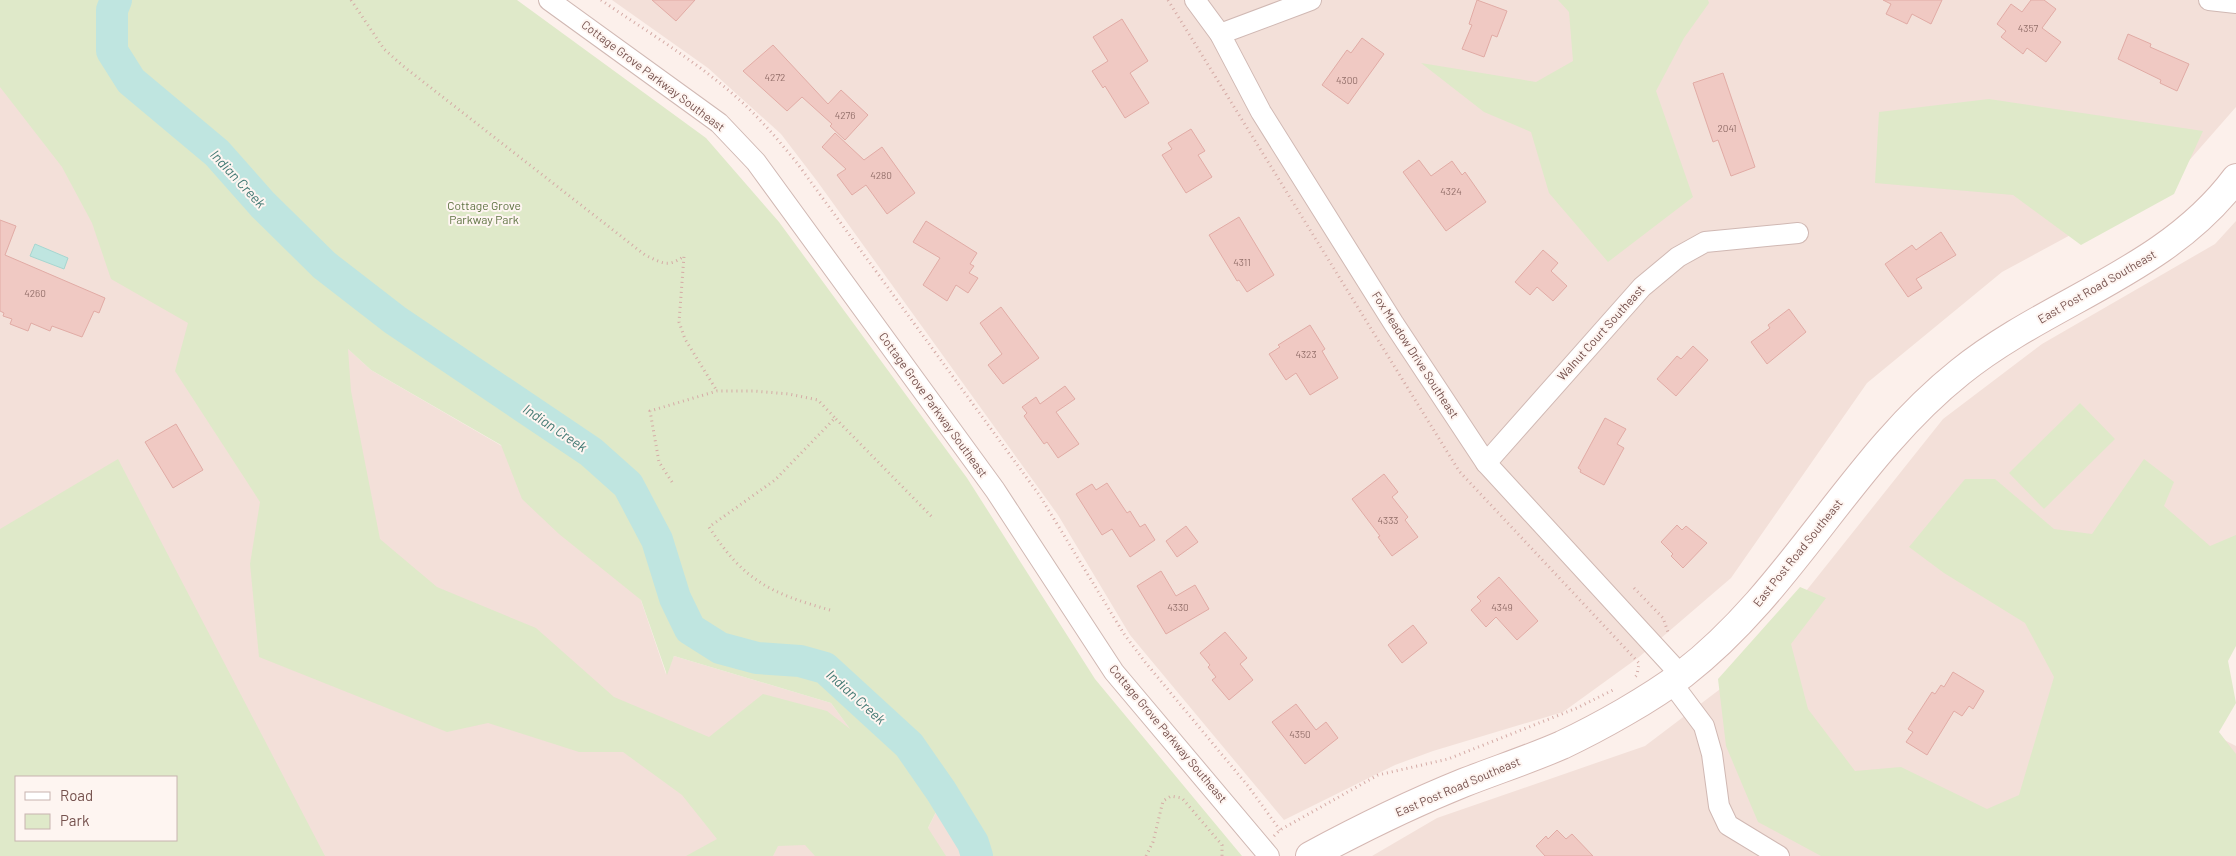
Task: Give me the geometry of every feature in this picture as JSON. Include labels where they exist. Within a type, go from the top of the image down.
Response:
[{"type":"main road","name":"East Post Road Southeast","points":[[1310,856],[1359,829],[1460,784],[1562,745],[1676,679],[1706,655],[1752,609],[1881,449],[1911,416],[1959,372],[2014,334],[2153,255],[2201,218],[2236,178]]},
{"type":"street","name":"Cottage Grove Parkway Southeast","points":[[549,0],[719,123],[756,162],[995,490],[1114,672],[1270,847]]},
{"type":"street","name":"Fox Meadow Drive Southeast","points":[[1195,0],[1220,34],[1261,112],[1394,324],[1486,463],[1676,679],[1704,726],[1712,754],[1719,806],[1728,824],[1779,856]]},
{"type":"street","points":[[1220,34],[1311,0]]},
{"type":"street","points":[[2209,0],[2236,3]]},
{"type":"street","name":"Walnut Court Southeast","points":[[1486,463],[1642,287],[1678,257],[1705,242],[1798,233]]},
{"type":"path","points":[[351,0],[384,49],[561,191],[645,255],[661,262],[674,263],[684,256],[678,322],[685,339],[717,391]]},
{"type":"path","points":[[602,0],[704,71],[743,103],[772,132],[798,163],[1040,496],[1124,634],[1248,786],[1280,830]]},
{"type":"path","points":[[1168,0],[1459,471],[1639,663],[1637,675],[1630,682]]},
{"type":"path","points":[[672,482],[660,462],[650,411],[717,391],[754,391],[789,394],[818,400],[934,519]]},
{"type":"path","points":[[830,610],[793,599],[766,588],[724,550],[709,527],[775,480],[835,418]]},
{"type":"path","points":[[1634,588],[1662,618],[1669,634],[1666,638]]},
{"type":"path","points":[[1270,847],[1280,830],[1378,776],[1448,759],[1577,708],[1621,686]]},
{"type":"path","points":[[1146,856],[1153,842],[1163,801],[1171,796],[1182,798],[1222,845],[1222,856]]},
{"type":"shaded area","points":[[612,0],[2236,0],[2236,107],[2172,180],[2002,272],[1867,383],[1731,578],[1639,657],[1563,712],[1433,751],[1395,765],[1284,820],[1130,635],[1058,515],[781,134],[708,68]]},
{"type":"shaded area","points":[[39,25],[167,182],[371,370],[610,509],[666,674],[674,656],[831,703],[926,832],[938,808],[970,856],[0,856],[0,64],[18,72]]},
{"type":"shaded area","points":[[2236,221],[2236,631],[2195,725],[2236,746],[2236,856],[1372,856],[1437,818],[1645,746],[1740,674],[1943,419],[2042,344],[2215,244]]},
{"type":"green space","name":"Cottage Grove Parkway Park","points":[[0,0],[517,0],[706,138],[779,222],[967,478],[1095,679],[1242,856],[970,856],[938,808],[928,828],[946,856],[815,856],[805,845],[778,846],[773,856],[686,856],[717,839],[682,795],[623,752],[579,752],[488,723],[447,732],[259,657],[250,564],[260,502],[175,371],[188,323],[111,279],[92,223],[62,167],[0,87]],"holes":[[[348,349],[371,370],[501,445],[522,499],[559,534],[641,600],[667,675],[674,656],[831,703],[850,729],[827,711],[763,694],[709,737],[614,697],[536,628],[437,587],[380,539],[351,391]]]},
{"type":"green space","points":[[1558,0],[1708,0],[1709,3],[1684,38],[1656,91],[1693,197],[1608,262],[1549,193],[1531,132],[1484,112],[1421,63],[1536,82],[1573,61],[1569,12]]},
{"type":"green space","points":[[1989,99],[2203,131],[2174,194],[2081,245],[2013,195],[1875,183],[1879,112]]},
{"type":"green space","points":[[2080,403],[2115,439],[2044,509],[2009,473]]},
{"type":"green space","points":[[118,459],[325,856],[0,856],[0,529]]},
{"type":"green space","points":[[2144,459],[2174,482],[2164,506],[2210,546],[2236,535],[2236,646],[2228,661],[2236,703],[2219,732],[2236,754],[2236,856],[1821,856],[1758,822],[1726,746],[1718,679],[1800,587],[1826,598],[1791,644],[1808,709],[1855,771],[1901,767],[1987,809],[2019,795],[2054,677],[2025,623],[1944,573],[1909,547],[1965,479],[1995,479],[2054,529],[2092,534]]},
{"type":"water","points":[[35,244],[68,258],[64,269],[30,256]]},
{"type":"building","points":[[652,0],[695,0],[676,21]]},
{"type":"building","points":[[1477,0],[1507,11],[1497,37],[1492,35],[1484,57],[1462,49],[1472,25],[1469,24]]},
{"type":"building","points":[[1883,0],[1942,0],[1931,24],[1912,14],[1907,24],[1886,14],[1891,4]]},
{"type":"building","points":[[2031,0],[2044,0],[2056,9],[2042,28],[2061,42],[2046,62],[2027,48],[2023,54],[2001,37],[2006,31],[1997,24],[2011,4],[2022,12]]},
{"type":"building","points":[[1122,19],[1148,61],[1130,73],[1149,103],[1125,118],[1105,86],[1103,88],[1092,71],[1108,61],[1093,37]]},
{"type":"building","points":[[2128,34],[2151,44],[2150,47],[2189,64],[2177,91],[2160,83],[2161,80],[2118,59]]},
{"type":"building","points":[[1362,38],[1384,54],[1348,104],[1322,85],[1347,50],[1351,53]]},
{"type":"building","points":[[773,45],[828,104],[841,90],[868,115],[845,140],[830,126],[832,124],[802,97],[787,111],[743,71]]},
{"type":"building","points":[[1723,73],[1755,167],[1731,176],[1718,140],[1713,142],[1693,83]]},
{"type":"building","points":[[1191,129],[1205,151],[1198,155],[1212,177],[1186,193],[1162,155],[1172,149],[1168,143]]},
{"type":"building","points":[[835,133],[864,160],[882,147],[915,193],[887,214],[866,185],[852,195],[837,175],[846,169],[822,147]]},
{"type":"building","points":[[1419,160],[1431,176],[1452,161],[1462,175],[1465,172],[1486,202],[1446,231],[1403,172]]},
{"type":"building","points":[[1239,217],[1274,275],[1247,292],[1239,280],[1237,281],[1209,235]]},
{"type":"building","points":[[0,220],[16,226],[5,255],[105,298],[99,313],[94,311],[82,337],[52,326],[50,331],[31,323],[28,331],[10,324],[12,319],[3,316],[4,313],[0,311]]},
{"type":"building","points":[[926,221],[977,253],[970,264],[974,266],[969,273],[978,278],[968,293],[956,285],[947,301],[923,285],[940,258],[913,242]]},
{"type":"building","points":[[1941,232],[1956,255],[1916,279],[1922,288],[1908,297],[1885,264],[1912,245],[1916,250]]},
{"type":"building","points":[[1543,250],[1558,263],[1551,271],[1567,286],[1553,301],[1537,287],[1530,295],[1515,282]]},
{"type":"building","points":[[1001,307],[1039,358],[1003,384],[988,365],[1002,354],[980,323]]},
{"type":"building","points":[[1789,309],[1806,332],[1767,364],[1751,342],[1770,328],[1768,325]]},
{"type":"building","points":[[1310,325],[1325,349],[1322,351],[1338,378],[1310,395],[1296,373],[1286,380],[1269,354],[1280,347],[1278,345]]},
{"type":"building","points":[[1693,346],[1708,360],[1676,396],[1657,379],[1677,356],[1681,359]]},
{"type":"building","points":[[1065,386],[1075,399],[1056,412],[1079,444],[1058,458],[1047,442],[1044,444],[1024,416],[1027,413],[1022,407],[1036,397],[1040,404]]},
{"type":"building","points":[[1605,418],[1626,429],[1617,444],[1624,448],[1604,485],[1580,472],[1581,470],[1578,468]]},
{"type":"building","points":[[176,424],[203,470],[173,488],[145,442]]},
{"type":"building","points":[[1384,474],[1398,492],[1392,497],[1408,517],[1405,520],[1418,537],[1392,556],[1378,537],[1380,536],[1352,499]]},
{"type":"building","points":[[1107,483],[1127,513],[1130,511],[1140,527],[1145,524],[1155,540],[1130,557],[1112,529],[1102,535],[1076,494],[1092,484],[1096,490]]},
{"type":"building","points":[[1677,525],[1682,530],[1686,526],[1707,543],[1683,568],[1661,542]]},
{"type":"building","points":[[1186,526],[1198,542],[1177,557],[1166,541]]},
{"type":"building","points":[[1161,571],[1176,596],[1195,585],[1209,609],[1166,634],[1137,586]]},
{"type":"building","points":[[1499,577],[1538,621],[1517,640],[1496,617],[1486,627],[1471,610],[1481,601],[1477,597]]},
{"type":"building","points":[[1413,625],[1427,643],[1402,663],[1388,645]]},
{"type":"building","points":[[1225,632],[1247,658],[1240,664],[1253,680],[1229,700],[1212,680],[1216,677],[1208,667],[1210,665],[1200,653]]},
{"type":"building","points":[[1953,672],[1984,691],[1973,709],[1969,706],[1962,716],[1954,711],[1927,755],[1906,742],[1913,732],[1908,729],[1932,692],[1935,694],[1941,685],[1944,687]]},
{"type":"building","points":[[1296,704],[1316,730],[1326,722],[1338,738],[1305,764],[1272,722]]},
{"type":"building","points":[[1557,830],[1566,839],[1572,834],[1593,856],[1545,856],[1536,846],[1546,836],[1548,839]]},
{"type":"waterway","name":"Indian Creek","points":[[116,0],[112,10],[112,51],[131,81],[217,153],[263,205],[324,265],[395,320],[591,452],[628,485],[657,540],[675,598],[690,629],[720,648],[757,658],[800,661],[825,668],[909,745],[941,791],[973,843],[977,856]]}]
